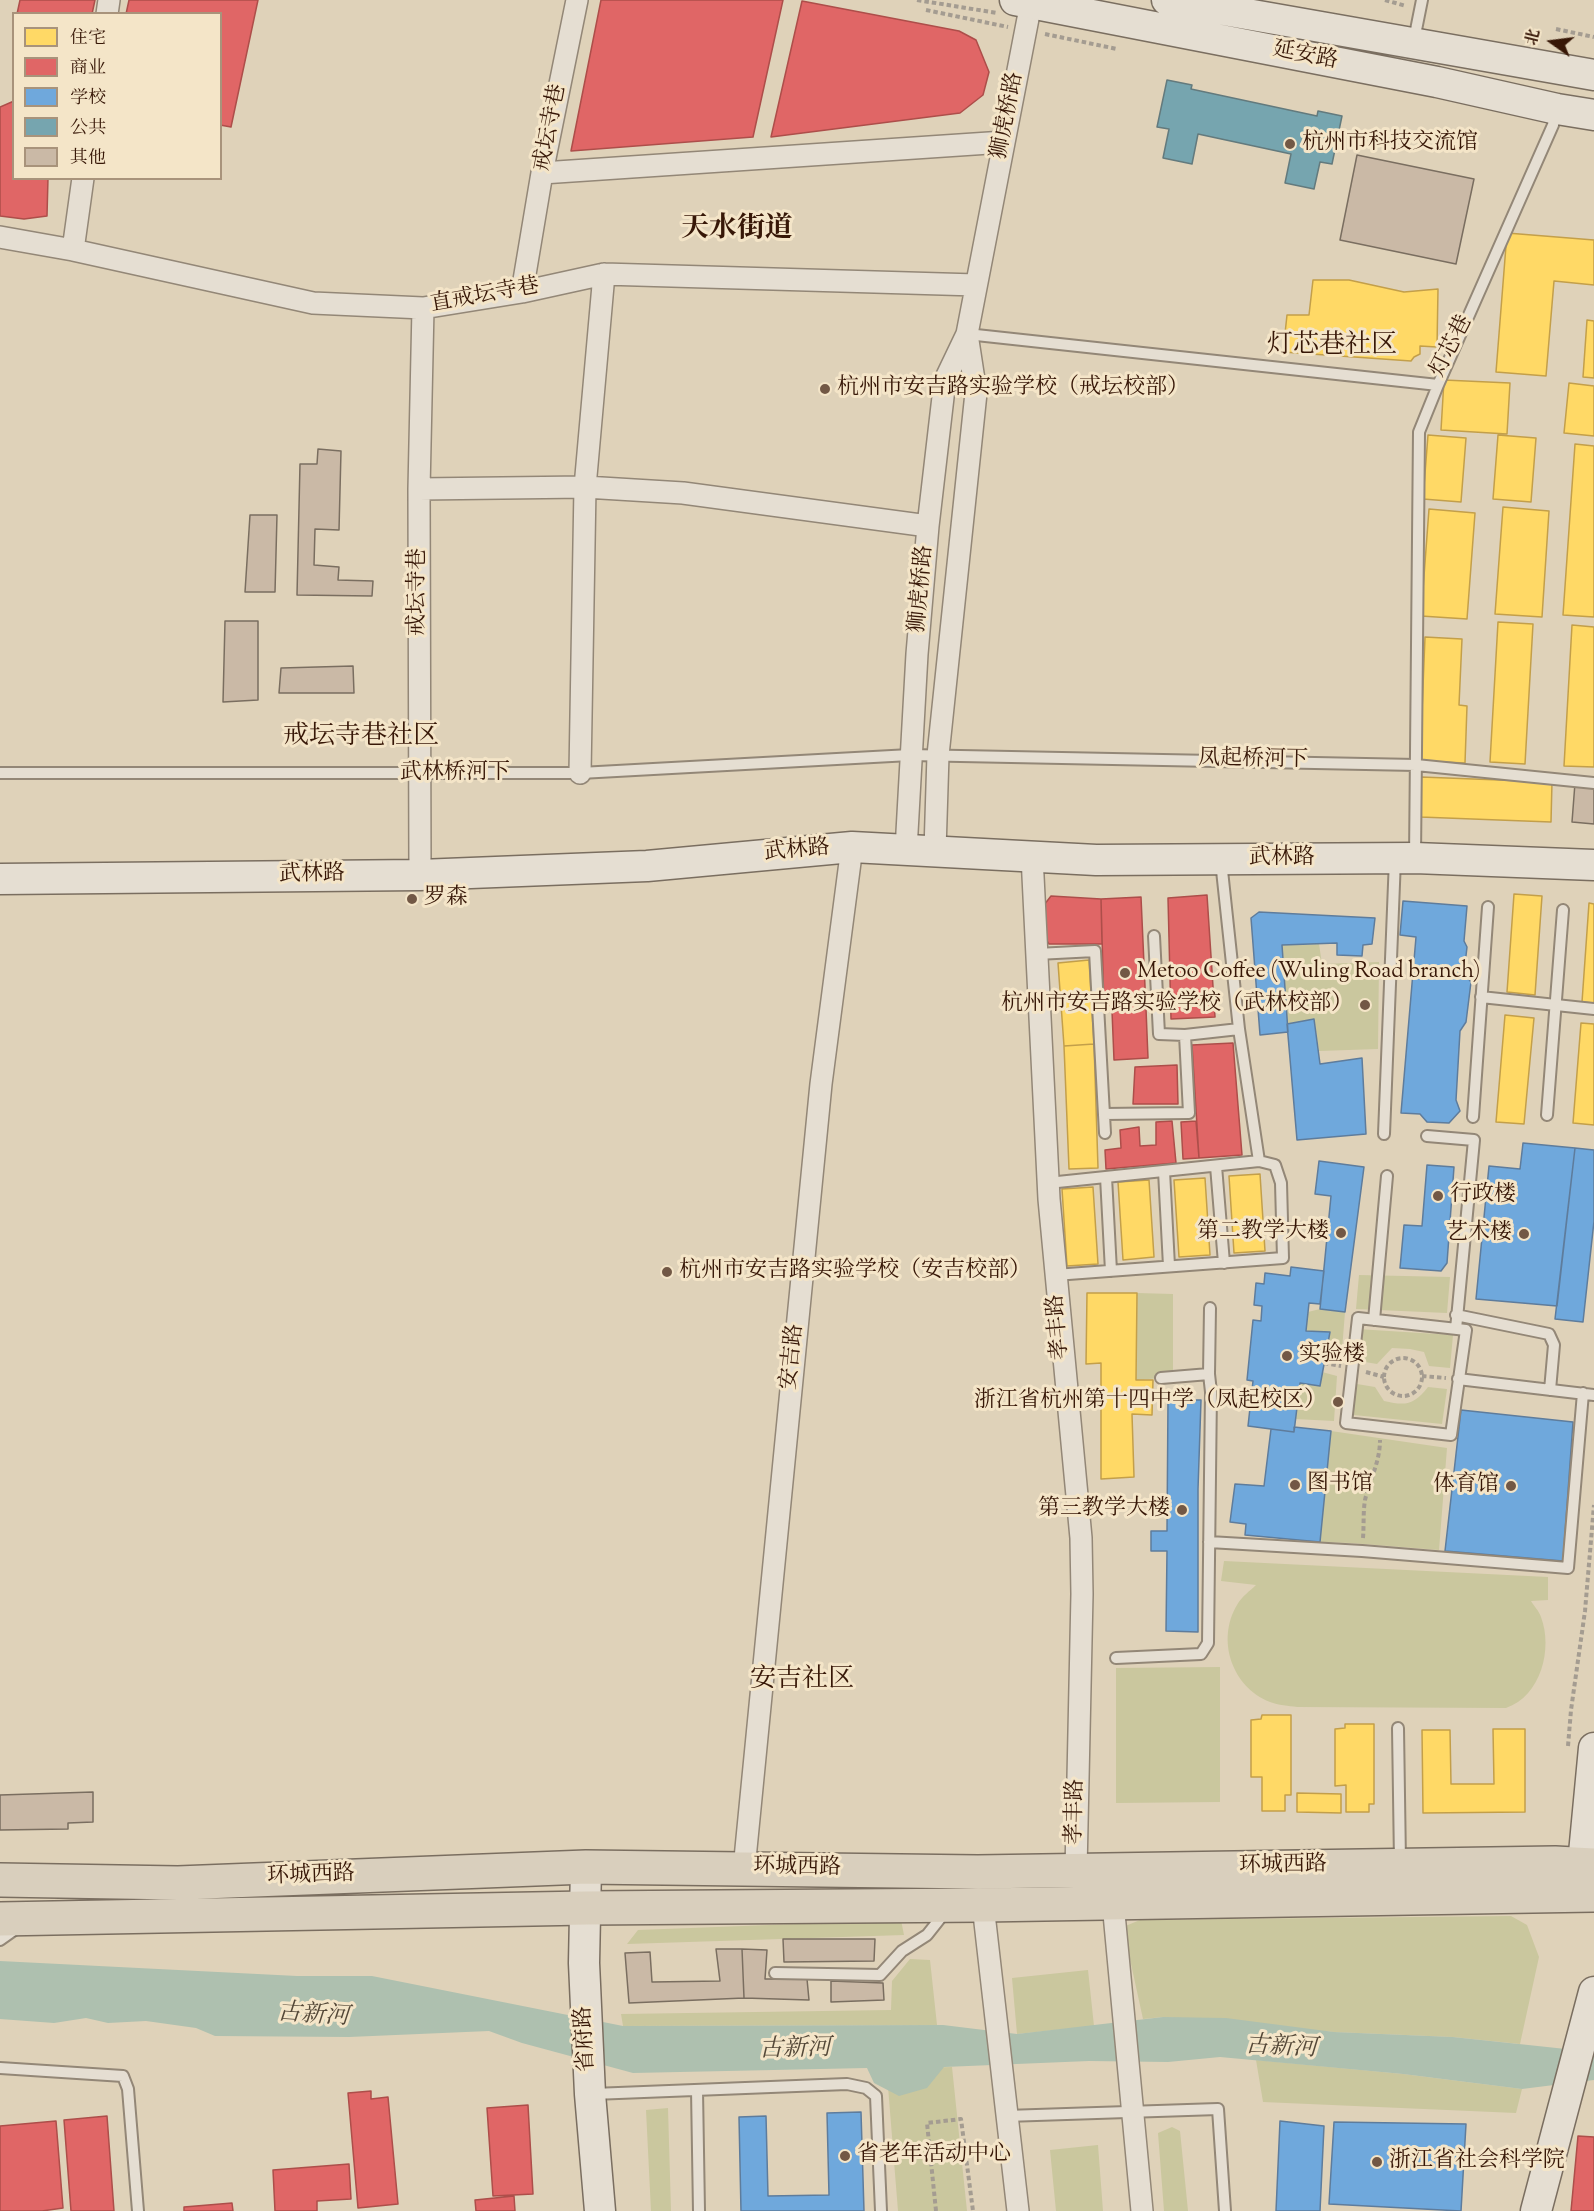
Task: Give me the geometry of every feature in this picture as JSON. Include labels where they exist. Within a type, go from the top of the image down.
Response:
[{"type":"main road","name":"环城西路","points":[[0,1880],[178,1882],[586,1867],[978,1872],[1400,1866],[1590,1868]]},
{"type":"main road","name":"环城西路","points":[[14,1919],[586,1908],[950,1906],[1594,1895]]},
{"type":"street","name":"戒坛寺巷","points":[[522,292],[542,173],[577,0]]},
{"type":"street","name":"延安路","points":[[1167,0],[1244,7],[1413,44],[1594,75]]},
{"type":"street","name":"延安路","points":[[1023,2],[1437,82],[1594,115]]},
{"type":"street","name":"狮虎桥路","points":[[921,850],[910,755],[928,526],[945,380],[967,334],[1004,142],[1023,2]]},
{"type":"street","points":[[542,173],[1004,142]]},
{"type":"street","points":[[73,250],[83,180]]},
{"type":"street","name":"直戒坛寺巷","points":[[0,237],[73,250],[313,303],[423,308],[522,292],[604,274],[976,285]]},
{"type":"street","points":[[580,773],[585,487],[604,274]]},
{"type":"street","name":"戒坛寺巷","points":[[420,875],[419,489],[423,308]]},
{"type":"street","name":"狮虎桥路","points":[[921,850],[938,755],[976,393],[967,334]]},
{"type":"street","points":[[419,489],[585,487],[683,493],[928,526]]},
{"type":"street","name":"武林路","points":[[0,879],[420,875],[647,866],[852,847],[1096,860],[1405,858],[1594,865]]},
{"type":"street","name":"安吉路","points":[[744,1869],[821,1084],[852,847]]},
{"type":"street","name":"孝丰路","points":[[1032,856],[1048,1184],[1081,1538],[1082,1594],[1076,1870]]},
{"type":"street","points":[[1581,1752],[1590,1868]]},
{"type":"street","name":"省府路","points":[[586,1867],[584,1963],[590,2094],[600,2211]]},
{"type":"street","points":[[1113,1903],[1142,2211]]},
{"type":"street","points":[[983,1905],[1018,2211]]},
{"type":"street","points":[[1536,2211],[1594,1992]]},
{"type":"lane","points":[[1413,44],[1422,0]]},
{"type":"lane","name":"灯芯巷","points":[[967,334],[1438,385],[1553,125],[1557,109]]},
{"type":"lane","points":[[1384,1134],[1405,858],[1416,765],[1419,432],[1438,385]]},
{"type":"lane","name":"凤起桥河下","points":[[910,755],[1416,765],[1594,783]]},
{"type":"lane","name":"武林桥河下","points":[[0,773],[580,773],[910,755]]},
{"type":"lane","points":[[1220,859],[1239,1029],[1259,1161]]},
{"type":"lane","points":[[1473,1117],[1488,907]]},
{"type":"lane","points":[[1547,1115],[1563,910]]},
{"type":"lane","points":[[1154,936],[1159,1035],[1185,1035],[1239,1029]]},
{"type":"lane","points":[[1037,954],[1095,951],[1105,1133]]},
{"type":"lane","points":[[1481,997],[1594,1009]]},
{"type":"lane","points":[[1104,1114],[1189,1113],[1185,1035]]},
{"type":"lane","points":[[1427,1136],[1474,1140],[1456,1329]]},
{"type":"lane","points":[[1048,1184],[1259,1161],[1275,1165],[1281,1183],[1283,1258],[1055,1275]]},
{"type":"lane","points":[[1216,1166],[1224,1263]]},
{"type":"lane","points":[[1164,1171],[1169,1266]]},
{"type":"lane","points":[[1374,1320],[1387,1176]]},
{"type":"lane","points":[[1106,1177],[1112,1271]]},
{"type":"lane","points":[[1116,1658],[1201,1654],[1208,1643],[1210,1308]]},
{"type":"lane","points":[[1456,1315],[1549,1334],[1554,1345],[1550,1390]]},
{"type":"lane","points":[[1358,1318],[1374,1320],[1466,1330],[1451,1436],[1346,1423],[1358,1318]]},
{"type":"lane","points":[[1161,1378],[1209,1374]]},
{"type":"lane","points":[[1209,1542],[1362,1551],[1568,1568],[1588,1394],[1458,1379]]},
{"type":"lane","points":[[1398,1728],[1400,1866]]},
{"type":"lane","points":[[775,1973],[880,1975],[902,1951],[927,1935],[950,1906]]},
{"type":"lane","points":[[0,1940],[14,1919]]},
{"type":"lane","points":[[0,2068],[123,2076],[128,2089],[138,2211]]},
{"type":"lane","points":[[590,2094],[847,2084],[866,2088],[876,2096],[881,2211]]},
{"type":"lane","points":[[697,2090],[699,2211]]},
{"type":"lane","points":[[1006,2116],[1218,2109],[1225,2211]]},
{"type":"path","points":[[1556,30],[1594,37]]},
{"type":"path","points":[[1400,1358],[1412,1360],[1418,1364],[1422,1376],[1419,1387],[1410,1395],[1404,1396],[1388,1388],[1384,1377],[1389,1364],[1400,1358]]},
{"type":"path","points":[[1422,1376],[1458,1379]]},
{"type":"path","points":[[1362,1551],[1365,1501],[1380,1451],[1381,1427]]},
{"type":"path","points":[[1581,1752],[1571,1710],[1585,1611],[1594,1505]]},
{"type":"path","points":[[936,2211],[927,2123],[962,2119],[973,2211]]},
{"type":"shaded area","points":[[1319,944],[1322,964],[1379,962],[1378,1049],[1319,1051],[1314,1019],[1287,1024],[1282,945]]},
{"type":"shaded area","points":[[1359,1275],[1450,1277],[1447,1313],[1356,1309]]},
{"type":"shaded area","points":[[1137,1293],[1173,1294],[1173,1377],[1136,1380]]},
{"type":"shaded area","points":[[1320,1309],[1345,1312],[1342,1350],[1326,1348],[1329,1332],[1306,1331],[1308,1312]]},
{"type":"shaded area","points":[[1357,1329],[1453,1335],[1450,1368],[1429,1366],[1424,1352],[1410,1349],[1392,1348],[1377,1364],[1353,1360]]},
{"type":"shaded area","points":[[1322,1372],[1337,1376],[1334,1421],[1295,1419],[1300,1383],[1319,1386]]},
{"type":"shaded area","points":[[1351,1383],[1375,1387],[1384,1401],[1404,1404],[1414,1401],[1428,1387],[1447,1389],[1442,1424],[1354,1415]]},
{"type":"shaded area","points":[[1331,1431],[1447,1448],[1439,1550],[1320,1542]]},
{"type":"shaded area","points":[[1224,1561],[1548,1577],[1548,1600],[1531,1601],[1540,1615],[1546,1643],[1541,1670],[1528,1693],[1518,1702],[1506,1708],[1297,1707],[1270,1702],[1257,1695],[1246,1685],[1237,1674],[1231,1661],[1228,1633],[1231,1619],[1239,1602],[1256,1585],[1221,1581]]},
{"type":"shaded area","points":[[1220,1667],[1220,1802],[1116,1803],[1116,1668]]},
{"type":"shaded area","points":[[1511,1916],[1527,1925],[1539,1957],[1520,2044],[1453,2037],[1334,2032],[1163,2017],[1143,2019],[1123,1927],[1140,1920]]},
{"type":"shaded area","points":[[901,1920],[904,1935],[627,1944],[638,1930]]},
{"type":"shaded area","points":[[910,1959],[930,1960],[937,2025],[623,2026],[621,2014],[891,2010],[892,1981]]},
{"type":"shaded area","points":[[1088,1970],[1094,2026],[1017,2034],[1012,1978]]},
{"type":"shaded area","points":[[1256,2060],[1403,2074],[1522,2089],[1516,2113],[1263,2102]]},
{"type":"shaded area","points":[[952,2067],[967,2211],[898,2211],[887,2074],[893,2069]]},
{"type":"shaded area","points":[[668,2108],[671,2211],[651,2211],[646,2110]]},
{"type":"shaded area","points":[[1172,2127],[1180,2131],[1188,2211],[1164,2211],[1158,2133]]},
{"type":"shaded area","points":[[1098,2145],[1103,2211],[1056,2211],[1050,2150]]},
{"type":"water","name":"古新河","points":[[0,1961],[297,1976],[372,1976],[623,2026],[943,2025],[1017,2034],[1163,2017],[1226,2018],[1334,2032],[1453,2037],[1594,2052],[1594,2080],[1522,2089],[1403,2074],[1220,2057],[1168,2062],[1089,2061],[944,2067],[927,2088],[899,2096],[874,2083],[867,2068],[633,2073],[522,2043],[489,2031],[349,2037],[215,2036],[196,2028],[146,2021],[108,2023],[86,2018],[54,2023],[0,2019]]},
{"type":"building: 住宅","points":[[1507,233],[1594,240],[1594,285],[1554,281],[1546,376],[1496,372]]},
{"type":"building: 住宅","points":[[1313,280],[1349,280],[1404,292],[1438,289],[1437,347],[1420,346],[1420,354],[1411,361],[1283,352],[1287,315],[1309,315]]},
{"type":"building: 住宅","points":[[1587,320],[1594,321],[1594,378],[1583,377]]},
{"type":"building: 住宅","points":[[1444,380],[1510,383],[1507,434],[1441,430]]},
{"type":"building: 住宅","points":[[1569,383],[1594,386],[1594,436],[1564,433]]},
{"type":"building: 住宅","points":[[1428,435],[1466,438],[1461,502],[1423,499]]},
{"type":"building: 住宅","points":[[1498,435],[1536,438],[1531,502],[1493,499]]},
{"type":"building: 住宅","points":[[1575,444],[1594,446],[1594,617],[1563,615]]},
{"type":"building: 住宅","points":[[1503,507],[1549,511],[1542,617],[1495,614]]},
{"type":"building: 住宅","points":[[1429,509],[1475,513],[1467,619],[1421,616]]},
{"type":"building: 住宅","points":[[1498,622],[1533,624],[1525,764],[1490,762]]},
{"type":"building: 住宅","points":[[1572,625],[1594,627],[1594,767],[1564,766]]},
{"type":"building: 住宅","points":[[1425,637],[1462,639],[1459,705],[1467,706],[1465,763],[1420,761]]},
{"type":"building: 住宅","points":[[1421,777],[1552,782],[1551,822],[1420,817]]},
{"type":"building: 住宅","points":[[1514,894],[1542,896],[1535,995],[1507,992]]},
{"type":"building: 住宅","points":[[1589,903],[1594,904],[1594,1003],[1582,1002]]},
{"type":"building: 住宅","points":[[1089,960],[1094,1044],[1064,1046],[1058,963]]},
{"type":"building: 住宅","points":[[1505,1015],[1534,1018],[1524,1124],[1496,1122]]},
{"type":"building: 住宅","points":[[1581,1023],[1594,1024],[1594,1125],[1573,1123]]},
{"type":"building: 住宅","points":[[1094,1044],[1098,1168],[1069,1169],[1064,1046]]},
{"type":"building: 住宅","points":[[1260,1174],[1265,1251],[1234,1253],[1229,1176]]},
{"type":"building: 住宅","points":[[1205,1178],[1210,1255],[1179,1257],[1174,1180]]},
{"type":"building: 住宅","points":[[1149,1180],[1154,1257],[1123,1260],[1118,1182]]},
{"type":"building: 住宅","points":[[1093,1187],[1098,1264],[1067,1266],[1062,1189]]},
{"type":"building: 住宅","points":[[1087,1293],[1137,1293],[1136,1380],[1153,1380],[1152,1415],[1132,1414],[1134,1477],[1101,1479],[1101,1363],[1086,1364]]},
{"type":"building: 住宅","points":[[1262,1715],[1291,1715],[1291,1795],[1285,1795],[1285,1811],[1262,1811],[1262,1777],[1251,1777],[1251,1720],[1261,1719]]},
{"type":"building: 住宅","points":[[1345,1724],[1374,1724],[1374,1804],[1369,1804],[1369,1812],[1346,1812],[1346,1785],[1335,1786],[1335,1729],[1345,1728]]},
{"type":"building: 住宅","points":[[1493,1729],[1525,1729],[1525,1812],[1423,1813],[1422,1730],[1450,1730],[1451,1784],[1494,1784]]},
{"type":"building: 住宅","points":[[1297,1793],[1341,1794],[1341,1813],[1297,1812]]},
{"type":"building: 商业","points":[[20,0],[95,0],[92,12],[17,12]]},
{"type":"building: 商业","points":[[129,0],[258,0],[231,127],[222,125],[222,12],[126,12]]},
{"type":"building: 商业","points":[[601,0],[783,0],[753,137],[571,151]]},
{"type":"building: 商业","points":[[802,1],[959,31],[976,40],[989,72],[983,95],[960,113],[771,137]]},
{"type":"building: 商业","points":[[12,102],[12,180],[48,180],[47,216],[24,219],[0,216],[0,107]]},
{"type":"building: 商业","points":[[1207,895],[1215,1017],[1171,1019],[1168,898]]},
{"type":"building: 商业","points":[[1051,896],[1101,899],[1102,944],[1049,944],[1045,938],[1044,905]]},
{"type":"building: 商业","points":[[1141,897],[1146,1009],[1104,1010],[1101,899]]},
{"type":"building: 商业","points":[[1146,1009],[1148,1058],[1114,1060],[1112,1011]]},
{"type":"building: 商业","points":[[1233,1043],[1242,1155],[1199,1158],[1192,1045]]},
{"type":"building: 商业","points":[[1177,1065],[1178,1104],[1133,1104],[1135,1067]]},
{"type":"building: 商业","points":[[1172,1121],[1176,1163],[1106,1169],[1105,1150],[1121,1148],[1120,1130],[1139,1127],[1140,1146],[1156,1145],[1156,1122]]},
{"type":"building: 商业","points":[[1196,1121],[1199,1158],[1183,1159],[1181,1122]]},
{"type":"building: 商业","points":[[371,2091],[371,2099],[388,2097],[398,2204],[358,2208],[348,2093]]},
{"type":"building: 商业","points":[[528,2105],[533,2194],[493,2196],[487,2108]]},
{"type":"building: 商业","points":[[107,2116],[114,2211],[71,2211],[64,2120]]},
{"type":"building: 商业","points":[[56,2121],[63,2208],[42,2211],[0,2211],[0,2126]]},
{"type":"building: 商业","points":[[1578,2136],[1594,2137],[1594,2211],[1571,2211]]},
{"type":"building: 商业","points":[[349,2164],[351,2199],[317,2201],[317,2211],[275,2211],[273,2170]]},
{"type":"building: 商业","points":[[514,2196],[515,2211],[476,2211],[475,2200]]},
{"type":"building: 商业","points":[[232,2203],[233,2211],[184,2211],[184,2207]]},
{"type":"building: 学校","points":[[1403,901],[1467,906],[1464,941],[1467,947],[1464,973],[1471,982],[1466,1022],[1460,1031],[1456,1100],[1460,1111],[1449,1123],[1427,1122],[1420,1114],[1401,1113],[1416,937],[1400,935]]},
{"type":"building: 学校","points":[[1259,912],[1375,918],[1372,944],[1363,945],[1362,956],[1337,955],[1337,943],[1282,945],[1288,1032],[1260,1035],[1251,918]]},
{"type":"building: 学校","points":[[1314,1019],[1320,1064],[1362,1058],[1366,1134],[1297,1140],[1287,1024]]},
{"type":"building: 学校","name":"艺术楼","points":[[1523,1143],[1575,1148],[1557,1306],[1476,1299],[1489,1166],[1520,1169]]},
{"type":"building: 学校","points":[[1575,1148],[1594,1150],[1594,1221],[1583,1322],[1555,1319]]},
{"type":"building: 学校","name":"第二教学大楼","points":[[1319,1161],[1364,1167],[1345,1312],[1320,1309],[1331,1196],[1315,1194]]},
{"type":"building: 学校","name":"行政楼","points":[[1427,1165],[1454,1167],[1447,1263],[1441,1271],[1400,1268],[1404,1225],[1422,1226]]},
{"type":"building: 学校","name":"实验楼","points":[[1291,1267],[1324,1271],[1320,1304],[1309,1303],[1306,1331],[1330,1332],[1320,1386],[1300,1383],[1294,1432],[1248,1426],[1253,1381],[1247,1380],[1253,1320],[1261,1321],[1262,1306],[1254,1305],[1256,1283],[1264,1284],[1265,1273],[1290,1276]]},
{"type":"building: 学校","name":"第三教学大楼","points":[[1168,1400],[1201,1400],[1198,1489],[1198,1632],[1166,1631],[1167,1551],[1151,1551],[1151,1531],[1167,1531]]},
{"type":"building: 学校","name":"体育馆","points":[[1461,1410],[1573,1422],[1563,1561],[1445,1551]]},
{"type":"building: 学校","name":"图书馆","points":[[1294,1427],[1331,1431],[1320,1542],[1245,1535],[1246,1524],[1230,1522],[1235,1484],[1264,1486],[1271,1429],[1294,1432]]},
{"type":"building: 学校","name":"省老年活动中心","points":[[861,2112],[864,2211],[741,2211],[739,2117],[766,2116],[768,2196],[829,2195],[827,2113]]},
{"type":"building: 学校","points":[[1280,2121],[1324,2126],[1320,2211],[1276,2211]]},
{"type":"building: 学校","points":[[1334,2122],[1466,2124],[1461,2211],[1329,2204]]},
{"type":"building: 公共","name":"杭州市科技交流馆","points":[[1167,80],[1192,85],[1191,89],[1317,116],[1318,111],[1342,116],[1332,164],[1320,162],[1314,189],[1285,183],[1291,154],[1198,134],[1192,164],[1163,158],[1169,129],[1157,127]]},
{"type":"building: 其他","points":[[1357,155],[1474,179],[1456,264],[1340,240]]},
{"type":"building: 其他","points":[[318,449],[341,451],[339,530],[315,529],[314,565],[339,567],[338,580],[373,581],[372,596],[297,595],[300,464],[317,464]]},
{"type":"building: 其他","points":[[250,515],[277,515],[275,592],[245,592]]},
{"type":"building: 其他","points":[[225,621],[258,621],[258,700],[223,702]]},
{"type":"building: 其他","points":[[353,666],[354,693],[279,693],[281,668]]},
{"type":"building: 其他","points":[[1575,783],[1594,785],[1594,824],[1572,822]]},
{"type":"building: 其他","points":[[93,1792],[93,1822],[68,1823],[68,1829],[0,1830],[0,1795]]},
{"type":"building: 其他","points":[[783,1939],[875,1939],[874,1961],[784,1962]]},
{"type":"building: 其他","points":[[716,1949],[742,1949],[744,1998],[629,2003],[625,1953],[650,1952],[652,1982],[720,1981]]},
{"type":"building: 其他","points":[[742,1949],[767,1950],[765,1979],[807,1979],[809,2000],[744,1998]]},
{"type":"building: 其他","points":[[831,1981],[883,1983],[884,2000],[831,2002]]},
{"type":"place","name":"杭州市科技交流馆","points":[[1290,144]]},
{"type":"place","name":"杭州市安吉路实验学校（戒坛校部）","points":[[825,389]]},
{"type":"place","name":"罗森","points":[[412,899]]},
{"type":"place","name":"Metoo Coffee (Wuling Road branch)","points":[[1125,973]]},
{"type":"place","name":"杭州市安吉路实验学校（武林校部）","points":[[1365,1005]]},
{"type":"place","name":"行政楼","points":[[1438,1196]]},
{"type":"place","name":"第二教学大楼","points":[[1341,1233]]},
{"type":"place","name":"艺术楼","points":[[1524,1234]]},
{"type":"place","name":"杭州市安吉路实验学校（安吉校部）","points":[[667,1272]]},
{"type":"place","name":"实验楼","points":[[1287,1356]]},
{"type":"place","name":"浙江省杭州第十四中学（凤起校区）","points":[[1338,1402]]},
{"type":"place","name":"图书馆","points":[[1295,1485]]},
{"type":"place","name":"体育馆","points":[[1511,1486]]},
{"type":"place","name":"第三教学大楼","points":[[1182,1510]]},
{"type":"place","name":"省老年活动中心","points":[[845,2156]]},
{"type":"place","name":"浙江省社会科学院","points":[[1377,2162]]},
{"type":"district","name":"天水街道","points":[[737,231]]},
{"type":"district","name":"灯芯巷社区","points":[[1332,348]]},
{"type":"district","name":"戒坛寺巷社区","points":[[361,739]]},
{"type":"district","name":"安吉社区","points":[[802,1682]]}]
